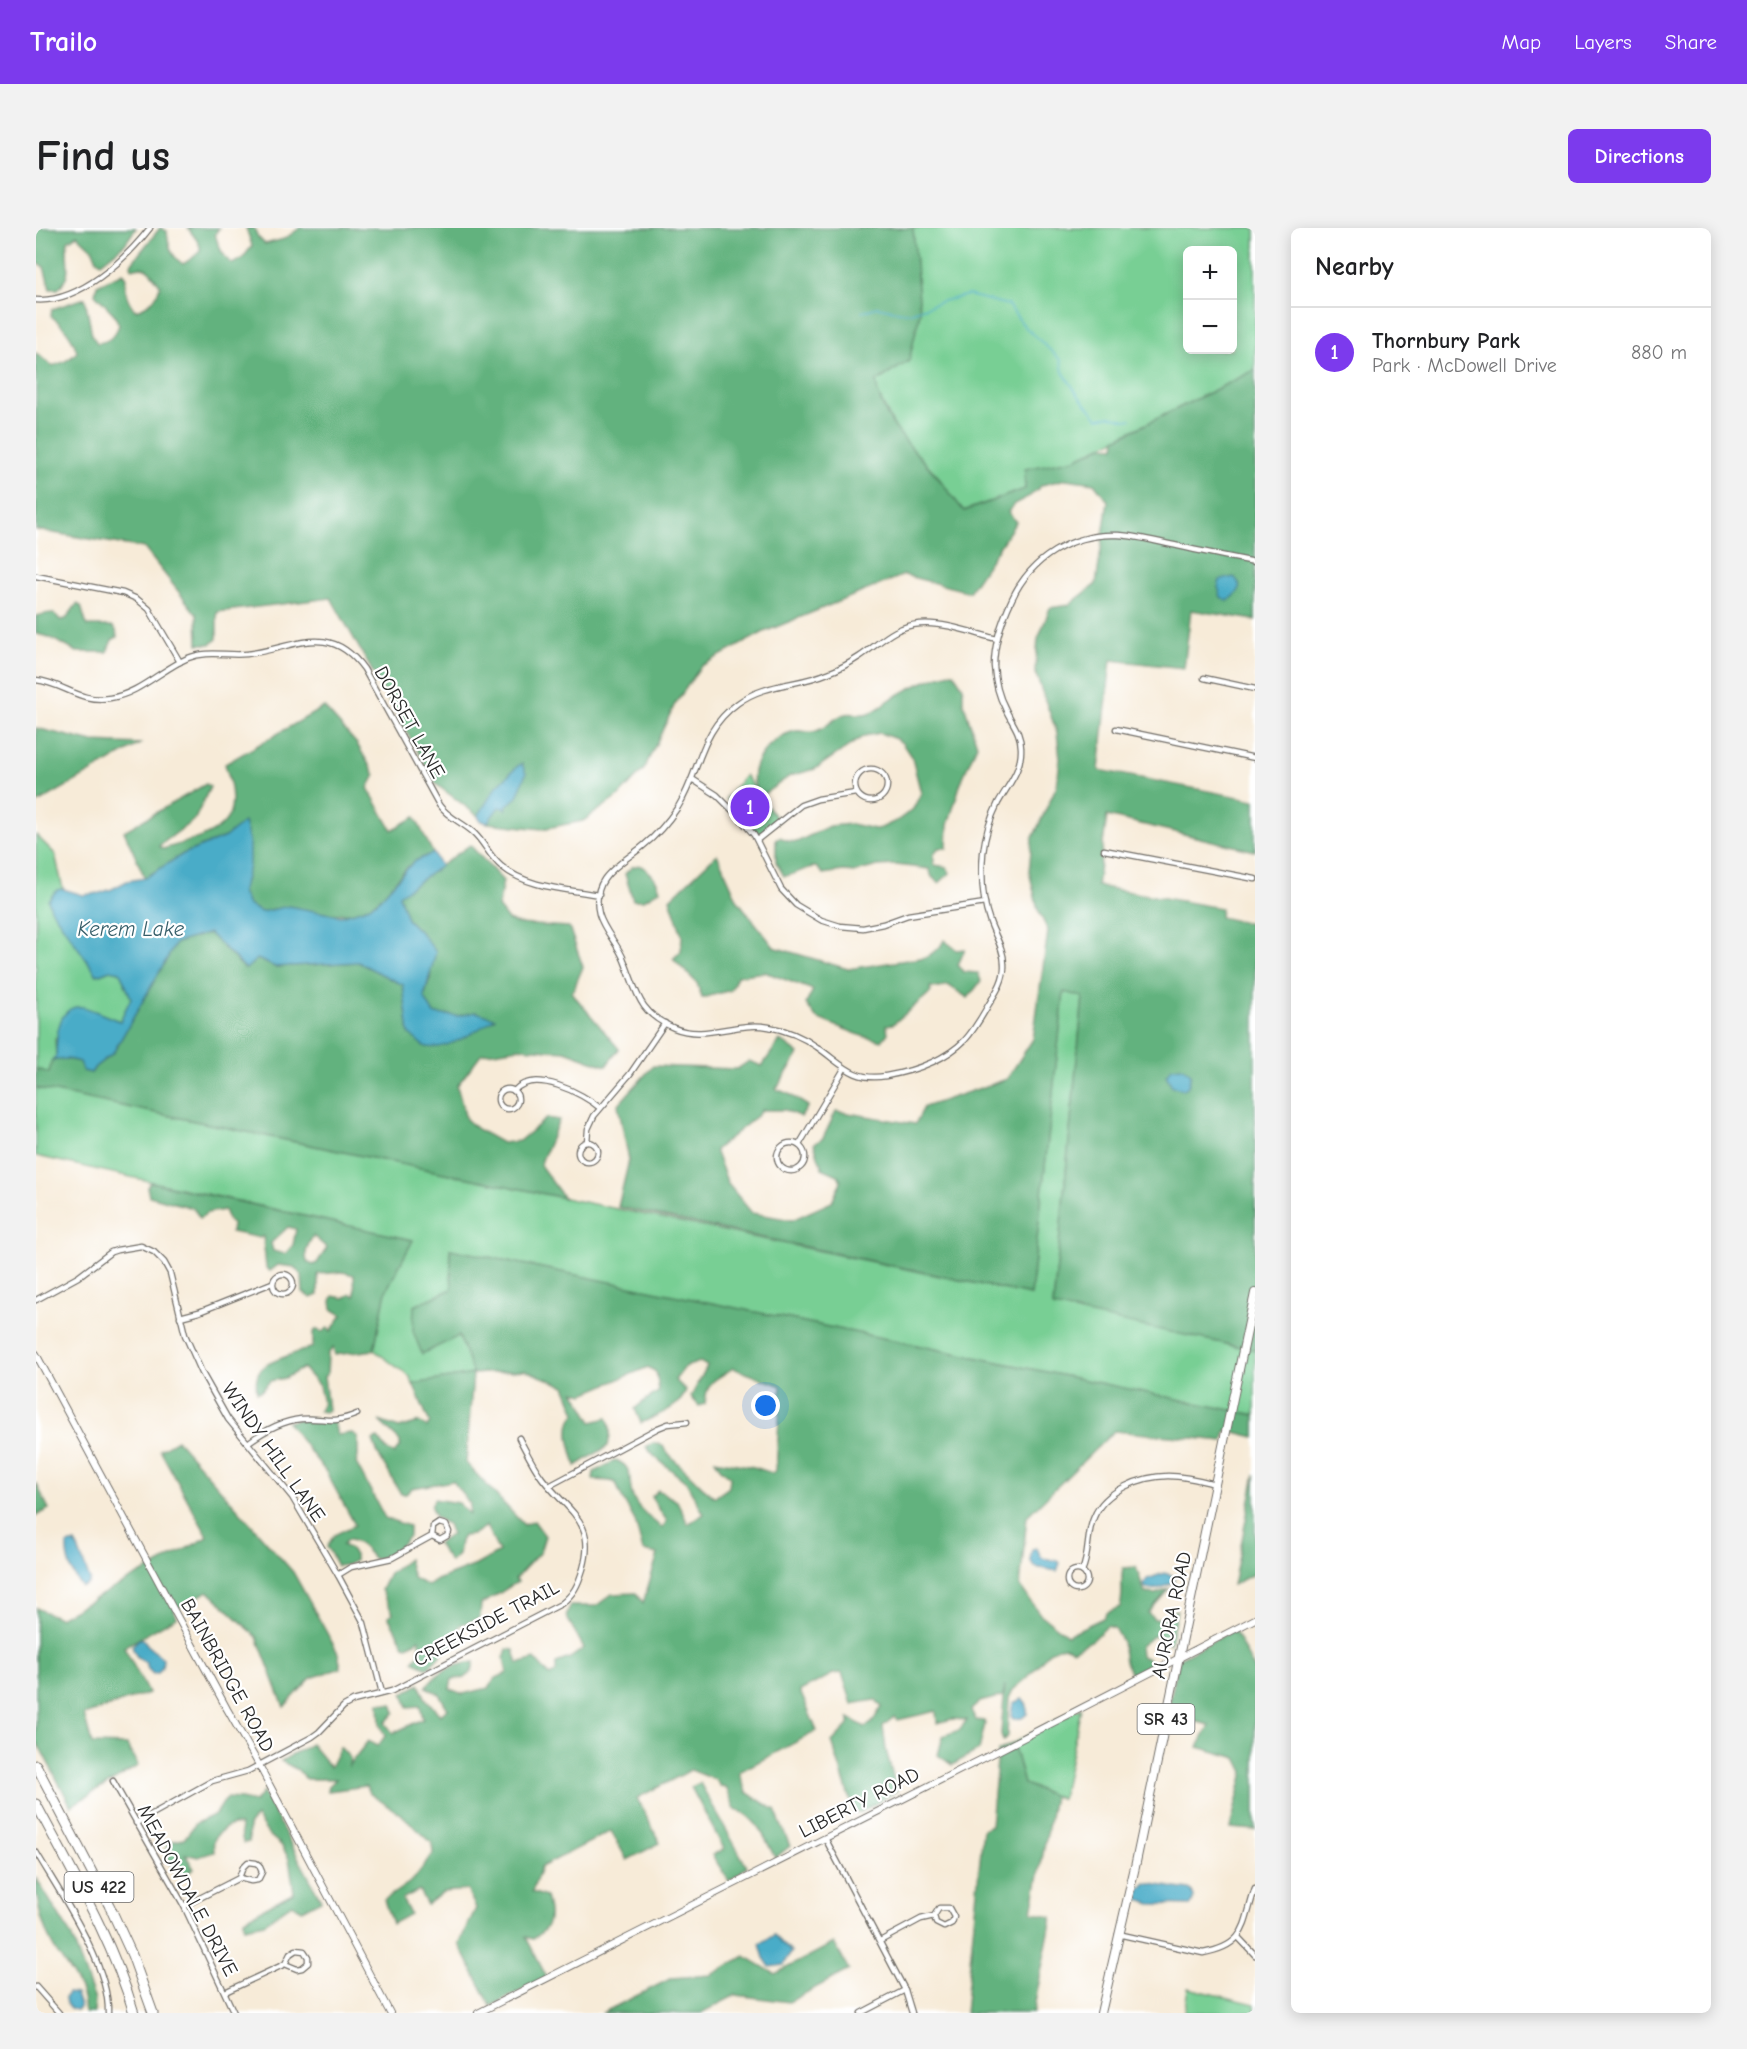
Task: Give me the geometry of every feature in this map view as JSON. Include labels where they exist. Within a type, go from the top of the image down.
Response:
[{"type":"highway","name":"US 422","points":[[36,1766],[109,1905],[132,1955],[153,2013]]},
{"type":"highway","name":"US 422","points":[[36,1804],[109,1945],[134,2013]]},
{"type":"main road","name":"AURORA ROAD","points":[[1101,2013],[1135,1867],[1255,1293]]},
{"type":"street","points":[[36,300],[50,300],[82,288],[116,264],[136,246],[150,228]]},
{"type":"street","points":[[997,639],[936,625],[914,625],[886,636],[858,658],[829,673],[756,692],[740,701],[720,719],[704,742],[692,779],[669,820],[646,844],[613,868],[603,883],[599,895],[598,910],[602,921],[621,953],[636,993],[651,1013],[684,1031],[710,1032],[740,1025],[775,1028],[810,1042],[844,1069],[872,1077],[893,1075],[941,1058],[957,1047],[969,1036],[998,990],[1004,975],[1003,952],[985,903],[982,872],[988,829],[997,807],[1019,768],[1021,755],[1020,738],[1005,708],[996,681],[994,659],[997,639],[1015,593],[1029,573],[1053,552],[1082,539],[1108,535],[1124,535],[1255,562]]},
{"type":"street","points":[[36,576],[123,593],[137,599],[149,609],[180,662]]},
{"type":"street","name":"DORSET LANE","points":[[36,680],[51,683],[88,699],[108,699],[125,694],[180,662],[204,654],[232,655],[259,652],[307,640],[324,641],[341,647],[364,669],[439,805],[447,815],[470,830],[497,862],[517,877],[599,895]]},
{"type":"street","points":[[1204,678],[1255,688]]},
{"type":"street","points":[[1116,729],[1255,758]]},
{"type":"street","points":[[873,768],[885,777],[886,792],[879,799],[869,801],[856,793],[855,783],[863,770],[873,768]]},
{"type":"street","points":[[692,779],[724,800],[745,824],[757,840],[776,880],[788,897],[804,912],[833,925],[868,927],[908,915],[985,903]]},
{"type":"street","points":[[757,840],[801,805],[818,799],[856,793]]},
{"type":"street","points":[[1104,850],[1255,879]]},
{"type":"street","points":[[587,1142],[589,1125],[600,1108],[630,1074],[666,1023]]},
{"type":"street","points":[[799,1145],[844,1069]]},
{"type":"street","points":[[513,1091],[524,1084],[551,1084],[579,1093],[600,1108]]},
{"type":"street","points":[[507,1089],[513,1091],[517,1096],[516,1105],[507,1109],[498,1101],[499,1094],[507,1089]]},
{"type":"street","points":[[587,1142],[593,1144],[597,1149],[595,1159],[589,1162],[583,1161],[578,1153],[581,1144],[587,1142]]},
{"type":"street","points":[[790,1143],[799,1145],[805,1157],[802,1166],[794,1171],[785,1170],[777,1159],[779,1150],[790,1143]]},
{"type":"street","name":"WINDY HILL LANE","points":[[36,1300],[78,1276],[111,1252],[141,1246],[154,1252],[164,1262],[170,1273],[180,1317],[193,1353],[215,1397],[228,1419],[249,1442],[296,1503],[364,1623],[382,1693]]},
{"type":"street","points":[[180,1317],[272,1283],[277,1275],[289,1276],[293,1285],[290,1291],[282,1294],[274,1289],[272,1283]]},
{"type":"street","name":"BAINBRIDGE ROAD","points":[[36,1354],[259,1765],[390,2013]]},
{"type":"street","points":[[249,1442],[287,1422],[301,1419],[334,1421],[357,1414]]},
{"type":"street","points":[[549,1486],[658,1428],[668,1424],[687,1422]]},
{"type":"street","name":"CREEKSIDE TRAIL","points":[[136,1823],[212,1781],[240,1775],[319,1732],[344,1706],[353,1701],[392,1691],[561,1604],[574,1592],[587,1554],[584,1528],[577,1516],[537,1470],[519,1438]]},
{"type":"street","points":[[1082,1571],[1087,1559],[1089,1533],[1095,1514],[1100,1505],[1116,1491],[1139,1482],[1166,1476],[1215,1484]]},
{"type":"street","points":[[338,1575],[351,1568],[392,1558],[432,1536]]},
{"type":"street","points":[[1073,1571],[1082,1571],[1087,1580],[1085,1586],[1081,1589],[1073,1589],[1067,1582],[1068,1577],[1073,1571]]},
{"type":"street","name":"LIBERTY ROAD","points":[[478,2013],[1255,1619]]},
{"type":"street","name":"MEADOWDALE DRIVE","points":[[113,1781],[184,1906],[234,2013]]},
{"type":"street","points":[[825,1838],[905,1990],[912,2013]]},
{"type":"street","points":[[36,1852],[88,1946],[101,1978],[108,2003],[108,2013]]},
{"type":"street","points":[[184,1906],[239,1878],[258,1880],[262,1872],[259,1864],[248,1863],[243,1867],[239,1878]]},
{"type":"street","points":[[1118,1934],[1203,1953],[1215,1951],[1238,1937],[1248,1920],[1255,1888]]},
{"type":"street","points":[[945,1907],[952,1912],[954,1917],[951,1923],[944,1927],[936,1923],[934,1916],[936,1910],[945,1907]]},
{"type":"street","points":[[880,1941],[921,1919],[934,1916]]},
{"type":"street","points":[[1238,1937],[1255,1955]]},
{"type":"street","points":[[225,1992],[285,1964],[290,1954],[296,1950],[304,1951],[308,1957],[308,1962],[302,1968],[297,1969],[285,1964]]},
{"type":"street","points":[[36,1987],[59,2013]]},
{"type":"street","points":[[861,2013],[905,1990]]},
{"type":"green space","points":[[36,228],[136,228],[125,244],[101,263],[97,260],[93,250],[77,235],[68,241],[68,272],[58,289],[50,289],[44,267],[36,262]]},
{"type":"green space","points":[[160,228],[167,231],[171,250],[183,264],[196,255],[200,248],[188,228],[219,228],[215,234],[218,243],[223,254],[232,264],[242,259],[252,246],[246,228],[254,228],[258,237],[265,244],[284,239],[300,228],[913,228],[920,313],[909,361],[876,382],[884,409],[898,432],[964,511],[1025,489],[1025,469],[1075,459],[1102,446],[1115,447],[1116,439],[1255,370],[1255,620],[1191,610],[1184,668],[1111,660],[1099,770],[1255,800],[1255,851],[1107,816],[1097,886],[1221,908],[1220,917],[1255,925],[1255,1350],[1053,1307],[1083,997],[1064,992],[1031,1295],[618,1207],[629,1160],[618,1105],[653,1066],[737,1069],[749,1061],[762,1066],[780,1040],[799,1054],[776,1089],[808,1106],[801,1117],[785,1110],[762,1110],[715,1150],[728,1184],[752,1213],[792,1220],[832,1202],[841,1181],[838,1175],[822,1168],[814,1144],[823,1138],[836,1111],[915,1124],[924,1107],[1007,1079],[1033,1039],[1048,931],[1038,910],[1029,871],[1032,840],[1057,785],[1060,758],[1057,733],[1035,672],[1038,639],[1050,608],[1069,605],[1096,584],[1108,501],[1094,483],[1066,479],[1042,485],[1030,496],[1014,504],[1008,512],[1016,522],[969,592],[904,575],[764,632],[701,666],[675,704],[644,769],[619,796],[583,821],[542,829],[487,823],[480,820],[478,816],[436,784],[331,598],[217,612],[217,639],[211,644],[198,644],[197,615],[144,548],[36,530],[36,353],[52,366],[66,361],[77,352],[67,332],[51,316],[52,309],[85,298],[92,335],[97,343],[111,338],[119,325],[114,314],[95,294],[97,285],[123,273],[126,278],[127,295],[135,310],[151,302],[160,285],[149,270],[142,267],[132,269],[131,264]]},
{"type":"green space","points":[[913,228],[1255,228],[1255,370],[1075,459],[1025,469],[1025,489],[963,511],[936,474],[898,434],[877,392],[876,382],[909,360],[920,313]]},
{"type":"green space","points":[[77,604],[81,606],[87,626],[112,626],[116,630],[117,637],[112,640],[107,652],[77,652],[49,637],[36,634],[36,616],[52,613],[60,620],[66,619]]},
{"type":"green space","points":[[954,673],[963,687],[963,701],[977,745],[961,782],[948,825],[947,848],[938,848],[934,854],[934,865],[947,867],[950,873],[939,883],[932,877],[929,869],[896,865],[878,866],[855,872],[823,874],[816,867],[812,867],[784,876],[776,862],[776,839],[780,837],[797,842],[829,826],[851,824],[881,828],[898,820],[913,809],[921,793],[912,758],[902,743],[880,733],[864,736],[815,769],[790,776],[761,796],[755,787],[753,777],[755,766],[767,748],[776,740],[795,731],[813,732],[845,714],[872,712],[912,687]]},
{"type":"green space","points":[[324,707],[357,744],[375,775],[368,788],[392,830],[415,817],[433,853],[412,863],[370,906],[349,913],[336,914],[286,909],[261,912],[248,905],[242,892],[249,866],[225,837],[183,854],[145,878],[124,831],[206,784],[210,787],[195,819],[159,846],[163,849],[212,832],[222,825],[229,815],[232,802],[231,786],[225,764]]},
{"type":"green space","points":[[36,728],[93,742],[140,744],[36,804]]},
{"type":"green space","points":[[745,775],[778,821],[761,833],[754,831],[726,799]]},
{"type":"green space","points":[[36,835],[55,854],[63,889],[57,890],[88,960],[97,975],[110,970],[120,972],[131,998],[120,1021],[104,1016],[55,1039],[56,1056],[52,1060],[49,1073],[36,1069]]},
{"type":"green space","points":[[470,845],[503,881],[498,907],[508,920],[518,924],[569,927],[583,967],[572,993],[619,1049],[606,1066],[565,1051],[519,1048],[481,1054],[457,1086],[466,1119],[477,1129],[502,1143],[519,1141],[547,1118],[559,1120],[540,1165],[564,1198],[36,1088],[36,1069],[49,1073],[52,1060],[67,1059],[80,1062],[84,1071],[91,1073],[113,1053],[176,943],[209,933],[245,969],[257,959],[275,967],[358,962],[403,985],[409,1033],[442,1046],[463,1038],[494,1019],[476,1012],[458,1016],[433,1014],[424,997],[431,976],[423,935],[407,919],[399,895]]},
{"type":"green space","points":[[717,854],[738,901],[774,947],[848,969],[927,957],[940,947],[944,940],[957,950],[965,949],[958,965],[964,972],[978,973],[981,981],[968,998],[948,985],[939,988],[930,987],[931,992],[893,1024],[886,1025],[888,1033],[882,1041],[862,1036],[816,1018],[806,1004],[813,990],[765,972],[737,976],[731,990],[702,998],[697,983],[673,959],[681,951],[682,935],[670,899]]},
{"type":"green space","points":[[639,865],[652,875],[660,890],[644,900],[633,900],[625,874],[632,867]]},
{"type":"green space","points":[[1064,991],[1083,996],[1053,1306],[1255,1350],[1255,1415],[450,1249],[452,1289],[414,1306],[459,1336],[473,1374],[413,1384],[410,1377],[374,1350],[386,1291],[413,1240],[36,1156],[36,1088],[1031,1295]]},
{"type":"green space","points":[[150,1182],[413,1240],[386,1291],[374,1350],[335,1355],[333,1348],[328,1354],[327,1375],[324,1376],[328,1410],[319,1411],[323,1403],[319,1386],[303,1368],[285,1378],[270,1381],[261,1391],[257,1392],[257,1377],[265,1365],[313,1347],[313,1334],[316,1329],[322,1332],[328,1328],[331,1331],[342,1315],[332,1309],[333,1296],[344,1298],[351,1294],[355,1296],[354,1275],[343,1272],[318,1274],[318,1295],[311,1298],[303,1293],[302,1276],[294,1267],[278,1265],[270,1271],[266,1268],[263,1236],[260,1238],[231,1232],[232,1224],[224,1210],[207,1213],[200,1218],[193,1208],[149,1196],[147,1187]],"holes":[[[288,1227],[296,1229],[293,1245],[285,1254],[273,1251],[271,1243]],[[313,1236],[327,1248],[317,1263],[313,1265],[307,1262],[306,1255]]]},
{"type":"green space","points":[[450,1249],[1255,1415],[1255,1437],[1226,1430],[1224,1441],[1114,1431],[1027,1516],[1020,1586],[1039,1613],[1067,1635],[1120,1607],[1123,1568],[1136,1567],[1145,1593],[1155,1594],[1169,1589],[1148,1613],[1154,1619],[1164,1618],[1170,1612],[1177,1610],[1170,1644],[1159,1635],[1140,1646],[1141,1656],[1148,1659],[1150,1665],[1140,1672],[1131,1674],[1125,1662],[1122,1642],[1114,1628],[1107,1626],[1093,1640],[1073,1650],[1063,1646],[1049,1652],[1027,1678],[1013,1690],[1009,1698],[1007,1736],[1003,1741],[1001,1734],[1005,1685],[1003,1696],[980,1702],[971,1710],[976,1720],[984,1721],[985,1724],[979,1750],[952,1765],[938,1755],[943,1736],[959,1730],[967,1720],[952,1719],[937,1723],[936,1711],[898,1720],[894,1717],[883,1726],[886,1750],[897,1791],[861,1812],[854,1813],[832,1742],[849,1724],[849,1718],[865,1727],[872,1723],[882,1706],[875,1700],[852,1704],[842,1673],[833,1674],[800,1691],[817,1731],[739,1772],[746,1792],[775,1810],[790,1846],[775,1858],[755,1823],[735,1809],[726,1787],[720,1786],[716,1780],[691,1770],[637,1798],[660,1843],[627,1860],[611,1831],[541,1867],[532,1892],[546,1897],[549,1910],[547,1926],[533,1939],[526,1937],[547,1978],[491,2006],[459,1944],[476,1908],[467,1890],[443,1892],[427,1905],[419,1890],[402,1899],[410,1914],[392,1924],[384,1900],[413,1880],[433,1854],[432,1843],[403,1816],[369,1793],[366,1786],[328,1791],[329,1786],[336,1779],[306,1779],[298,1770],[281,1761],[311,1744],[330,1767],[340,1747],[350,1758],[349,1765],[368,1741],[378,1746],[385,1736],[380,1725],[379,1703],[392,1704],[395,1712],[385,1723],[393,1733],[423,1719],[420,1706],[408,1707],[403,1694],[419,1684],[426,1699],[440,1715],[448,1709],[439,1694],[426,1687],[436,1676],[447,1669],[474,1662],[472,1671],[465,1678],[452,1679],[450,1689],[463,1694],[488,1688],[496,1678],[507,1673],[504,1658],[507,1649],[514,1650],[518,1664],[535,1659],[550,1676],[556,1672],[556,1663],[570,1658],[584,1648],[566,1616],[570,1606],[596,1606],[612,1594],[636,1593],[643,1603],[658,1554],[643,1551],[635,1521],[616,1483],[593,1479],[594,1472],[616,1460],[627,1468],[632,1496],[647,1516],[662,1528],[667,1521],[651,1497],[658,1490],[677,1501],[688,1524],[704,1514],[686,1482],[646,1447],[653,1443],[662,1445],[715,1497],[729,1487],[730,1477],[715,1460],[754,1467],[772,1473],[776,1470],[781,1386],[733,1368],[710,1385],[705,1404],[699,1406],[691,1397],[707,1366],[700,1362],[685,1367],[675,1380],[686,1390],[679,1402],[641,1423],[635,1409],[659,1391],[656,1372],[648,1367],[584,1394],[574,1391],[592,1422],[607,1418],[610,1428],[608,1446],[576,1466],[569,1431],[576,1413],[565,1386],[525,1370],[473,1374],[459,1336],[422,1354],[413,1331],[414,1306],[452,1289]]},
{"type":"green space","points":[[473,1374],[466,1463],[524,1525],[534,1521],[545,1536],[540,1552],[515,1579],[518,1582],[481,1604],[480,1618],[460,1625],[457,1632],[461,1640],[444,1652],[428,1668],[413,1661],[420,1653],[419,1639],[408,1646],[404,1645],[388,1616],[393,1613],[381,1590],[389,1574],[408,1559],[413,1578],[428,1586],[499,1552],[486,1526],[472,1535],[463,1536],[458,1555],[450,1562],[437,1544],[452,1534],[447,1524],[435,1517],[431,1507],[434,1499],[458,1503],[469,1514],[470,1504],[453,1481],[412,1488],[406,1494],[401,1494],[378,1454],[373,1440],[378,1438],[387,1450],[394,1454],[400,1446],[400,1441],[379,1421],[399,1428],[419,1422],[427,1427],[430,1423],[413,1384]]},
{"type":"green space","points":[[301,1419],[334,1421],[337,1435],[352,1433],[358,1437],[356,1463],[385,1518],[409,1526],[409,1536],[393,1551],[374,1559],[359,1544],[347,1540],[342,1545],[349,1548],[355,1555],[355,1561],[337,1566],[327,1547],[334,1535],[355,1525],[326,1472],[287,1422]]},
{"type":"green space","points":[[177,1440],[293,1572],[338,1653],[341,1668],[311,1678],[284,1707],[257,1637],[208,1591],[174,1610],[177,1617],[124,1647],[148,1693],[84,1715],[92,1744],[127,1745],[138,1766],[71,1806],[36,1740],[36,1608],[59,1618],[208,1537],[160,1450]]},
{"type":"green space","points":[[1255,1474],[1255,1573],[1233,1585]]},
{"type":"green space","points":[[36,1483],[49,1509],[36,1516]]},
{"type":"green space","points":[[1234,1630],[1255,1671],[1255,1830],[1230,1828],[1244,1772],[1237,1758],[1198,1747],[1210,1725],[1167,1715],[1179,1658]]},
{"type":"green space","points":[[1081,1708],[1062,1799],[1024,1784],[1013,1743]]},
{"type":"green space","points":[[1013,1743],[1024,1784],[1054,1796],[1032,1912],[1052,1917],[1033,2013],[965,2013],[983,1829],[991,1825],[998,1751]]},
{"type":"green space","points":[[700,1783],[747,1867],[729,1881],[712,1855],[724,1849],[691,1787]]},
{"type":"green space","points":[[263,1792],[321,1900],[302,1910],[292,1904],[264,1923],[244,1927],[244,1919],[294,1892],[289,1859],[281,1845],[269,1835],[256,1817],[249,1824],[249,1842],[243,1843],[240,1825],[232,1825],[216,1837],[214,1852],[198,1857],[185,1854],[194,1869],[186,1874],[176,1874],[165,1854],[168,1842],[184,1839],[196,1823],[216,1814],[226,1798],[255,1802]]},
{"type":"green space","points":[[36,1878],[71,1935],[95,2000],[94,2013],[84,2013],[82,1993],[78,1984],[47,1934],[40,1910]]},
{"type":"green space","points":[[834,1943],[849,1970],[789,2002],[736,1995],[701,2013],[602,2013],[672,1978],[711,1975],[745,1956],[775,1974]]},
{"type":"green space","points":[[1188,1988],[1255,2004],[1255,2013],[1184,2013]]},
{"type":"water","points":[[1234,577],[1240,587],[1227,601],[1221,597],[1218,587],[1220,580]]},
{"type":"water","points":[[522,764],[526,773],[517,797],[506,806],[506,809],[499,807],[487,823],[480,820],[478,816],[496,787]]},
{"type":"water","name":"Kerem Lake","points":[[244,822],[249,841],[249,866],[242,892],[248,905],[261,912],[289,906],[341,916],[364,909],[377,902],[413,862],[433,853],[441,866],[399,895],[407,919],[436,952],[424,997],[434,1014],[458,1016],[476,1012],[495,1018],[451,1044],[432,1048],[424,1046],[409,1033],[403,985],[358,962],[275,967],[257,959],[246,969],[209,933],[176,943],[113,1053],[91,1073],[83,1071],[80,1062],[67,1059],[52,1060],[56,1056],[60,1024],[68,1011],[83,1007],[120,1021],[131,998],[120,972],[110,970],[97,975],[51,909],[48,900],[57,890],[63,889],[83,895],[100,893],[127,881],[145,878],[183,854],[225,837]]},
{"type":"water","points":[[1182,1067],[1191,1074],[1188,1086],[1183,1090],[1172,1086],[1166,1075],[1172,1068]]},
{"type":"water","points":[[75,1543],[78,1548],[90,1580],[82,1587],[68,1562],[67,1545]]},
{"type":"water","points":[[1036,1548],[1042,1558],[1060,1563],[1057,1571],[1035,1567],[1030,1560],[1032,1549]]},
{"type":"water","points":[[1164,1573],[1174,1576],[1175,1581],[1165,1587],[1146,1589],[1144,1585],[1147,1579]]},
{"type":"water","points":[[139,1639],[143,1639],[163,1658],[162,1668],[158,1673],[153,1674],[146,1667],[146,1663],[135,1654],[132,1646]]},
{"type":"water","points":[[1022,1699],[1027,1705],[1027,1714],[1022,1718],[1013,1719],[1011,1716],[1013,1703]]},
{"type":"water","points":[[1146,1883],[1189,1890],[1194,1898],[1191,1905],[1151,1904],[1139,1900],[1140,1889]]},
{"type":"water","points":[[774,1935],[791,1952],[784,1965],[770,1967],[764,1958],[760,1944]]},
{"type":"water","points":[[68,1993],[76,1994],[80,2006],[77,2010],[70,2008],[67,2004],[65,1997]]},
{"type":"waterway","points":[[862,312],[877,307],[909,313],[968,295],[1008,305],[1025,327],[1061,360],[1063,372],[1078,395],[1098,418],[1110,416],[1131,419]]},
{"type":"place","name":"Thornbury Park","points":[[750,807]]}]
